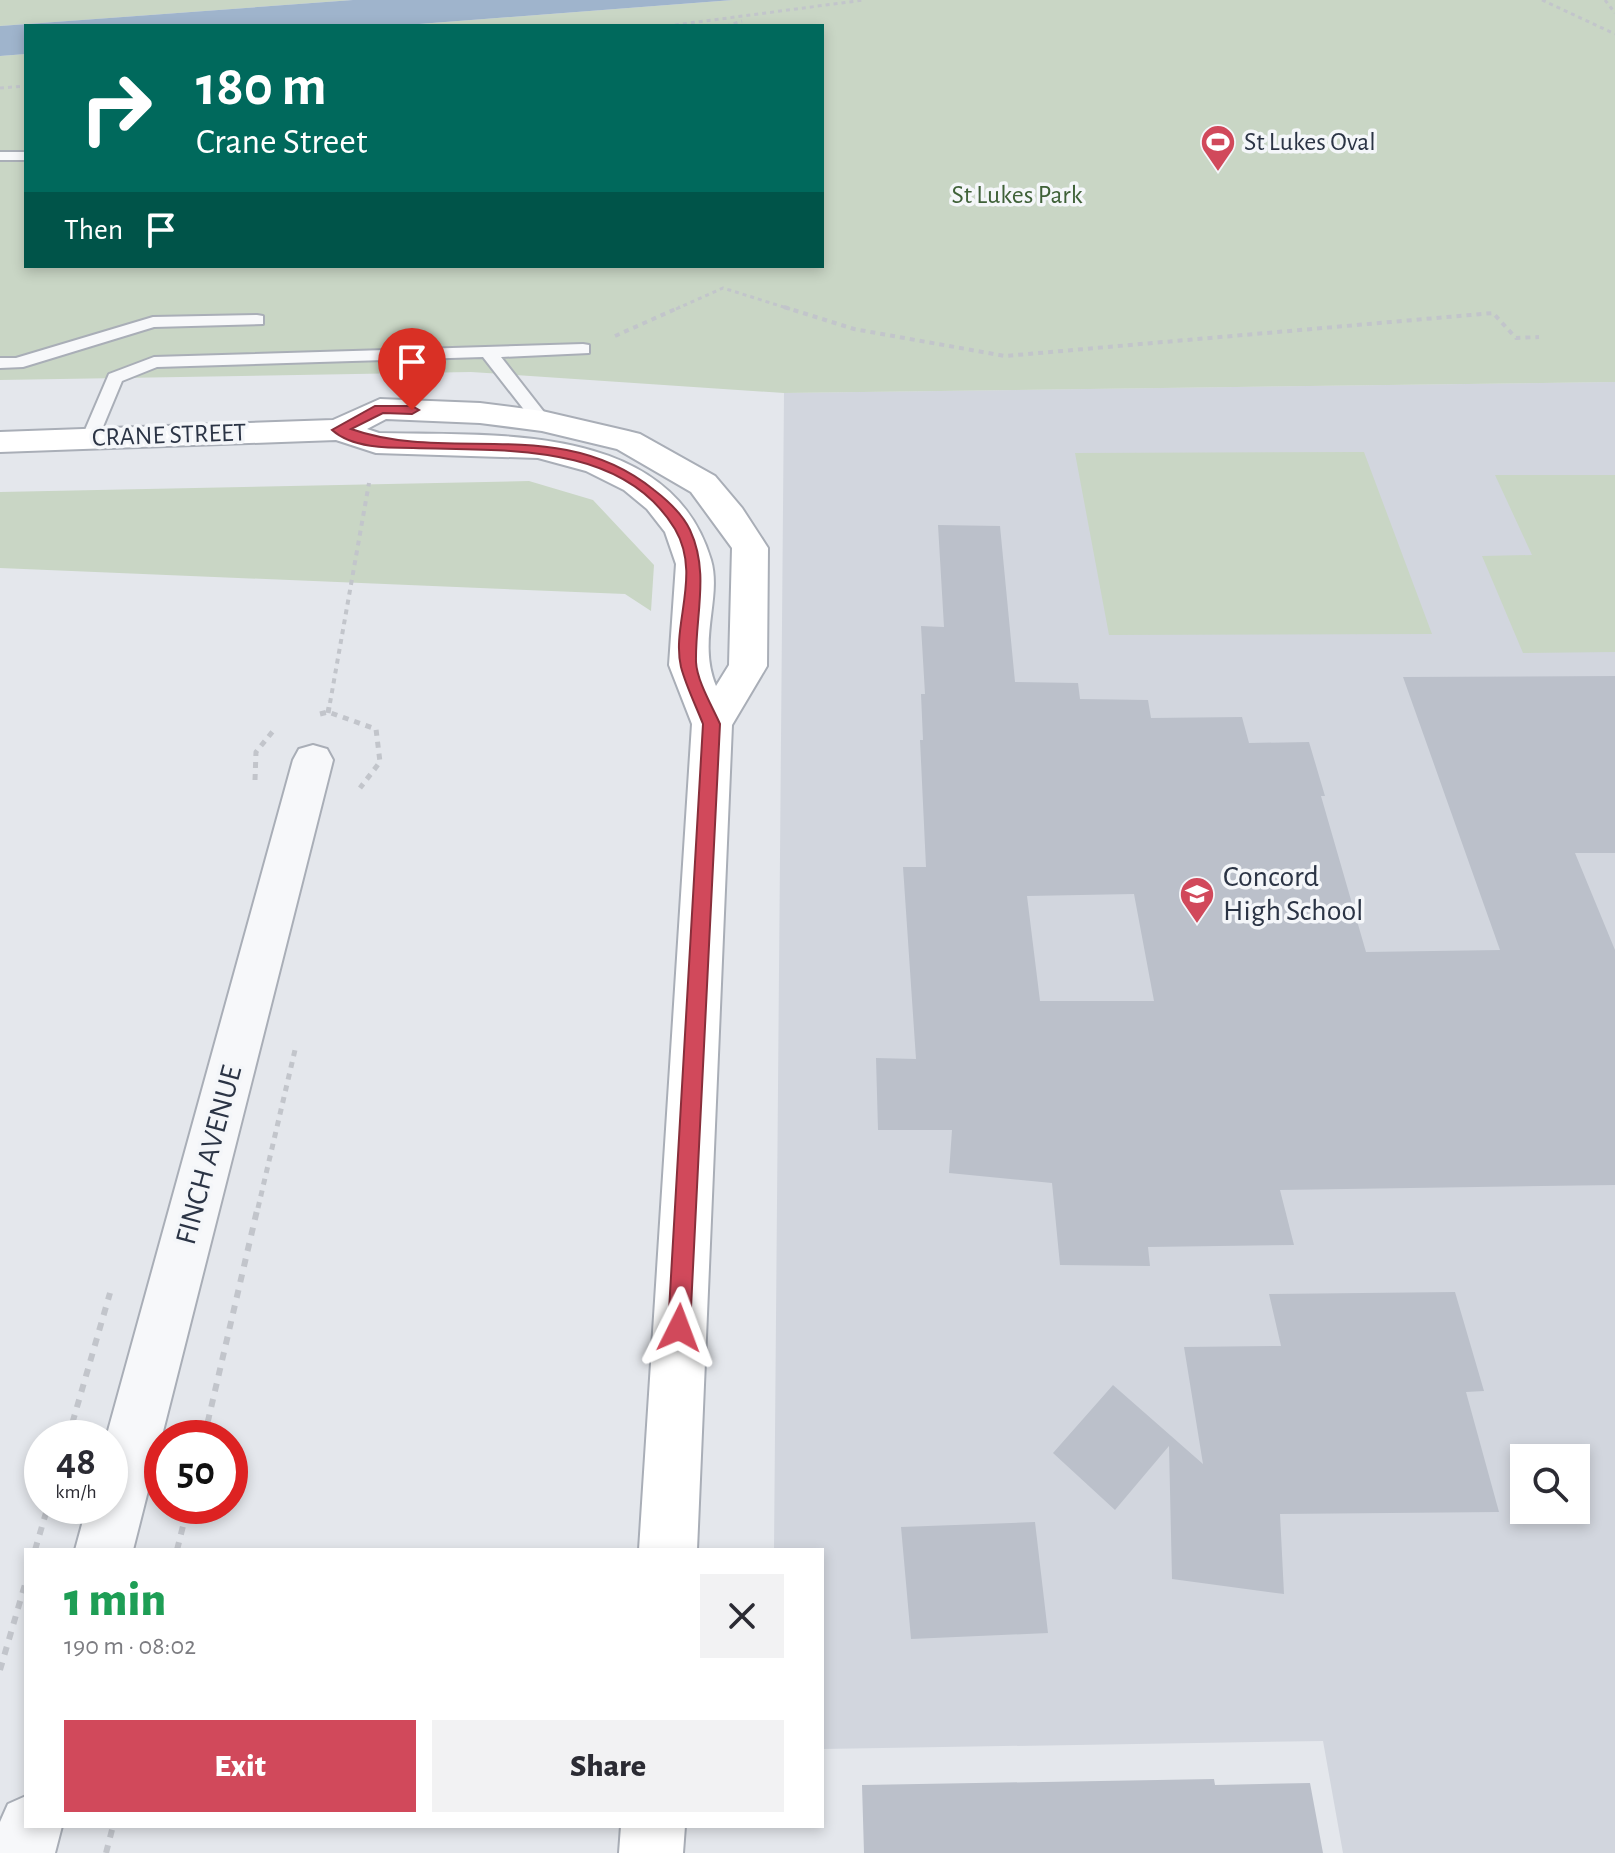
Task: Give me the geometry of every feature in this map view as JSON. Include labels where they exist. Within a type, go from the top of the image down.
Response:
[{"type":"main road","name":"CRANE STREET","points":[[339,430],[380,409],[480,413],[542,421],[628,441],[703,484],[730,516],[750,548],[748,666],[712,724]]},
{"type":"main road","name":"CRANE STREET","points":[[0,442],[339,430],[376,443],[538,448],[598,463],[636,482],[659,501],[682,529],[694,564],[688,665],[712,724],[668,1548]]},
{"type":"main road","points":[[651,1853],[653,1828]]},
{"type":"street","name":"FINCH AVENUE","points":[[105,1548],[313,760]]},
{"type":"street","points":[[23,1853],[29,1828]]},
{"type":"lane","points":[[0,156],[24,156]]},
{"type":"lane","points":[[0,363],[17,363],[153,322],[257,320]]},
{"type":"lane","points":[[91,437],[115,378],[154,362],[583,349]]},
{"type":"lane","points":[[489,353],[542,421]]},
{"type":"path","points":[[687,24],[864,0]]},
{"type":"path","points":[[1542,0],[1615,34]]},
{"type":"path","points":[[1605,0],[1615,13]]},
{"type":"path","points":[[732,24],[755,17]]},
{"type":"path","points":[[0,88],[24,86]]},
{"type":"path","points":[[583,349],[723,288],[854,329],[1005,356],[1493,313],[1516,338],[1539,337]]},
{"type":"path","points":[[313,760],[328,712],[376,443]]},
{"type":"path","points":[[355,793],[380,762],[376,729]]},
{"type":"path","points":[[208,1420],[298,1039]]},
{"type":"path","points":[[36,1548],[43,1524]]},
{"type":"path","points":[[178,1548],[184,1524]]},
{"type":"path","points":[[0,1670],[24,1588]]},
{"type":"path","points":[[106,1853],[112,1828]]},
{"type":"shaded area","name":"Concord High School","points":[[1615,382],[1615,1853],[1343,1853],[1323,1741],[824,1749],[824,1548],[774,1548],[784,393]]},
{"type":"green space","points":[[0,0],[353,0],[24,24],[0,26]]},
{"type":"green space","name":"St Lukes Park","points":[[733,0],[1615,0],[1615,382],[784,393],[471,372],[0,380],[0,56],[24,54],[24,268],[824,268],[824,24],[419,24]]},
{"type":"green space","points":[[1364,452],[1432,634],[1109,635],[1075,453]]},
{"type":"green space","points":[[1495,475],[1615,475],[1615,652],[1523,653],[1482,556],[1532,555]]},
{"type":"green space","points":[[529,481],[593,500],[654,565],[651,611],[625,594],[0,568],[0,492]]},
{"type":"water","points":[[353,0],[733,0],[419,24],[27,24]]},
{"type":"water","points":[[24,24],[24,54],[0,56],[0,26]]},
{"type":"building","points":[[938,525],[1000,526],[1015,682],[1078,683],[1080,699],[1148,700],[1151,718],[1242,717],[1249,743],[1309,742],[1325,796],[1321,796],[1366,952],[1500,950],[1403,677],[1615,676],[1615,853],[1575,853],[1615,950],[1615,1185],[1280,1190],[1294,1245],[1148,1247],[1150,1266],[1060,1265],[1052,1183],[949,1173],[952,1130],[878,1130],[876,1058],[916,1059],[903,867],[926,867],[920,740],[923,740],[921,694],[925,694],[921,626],[944,627]],"holes":[[[1134,894],[1154,1001],[1040,1001],[1027,896]]]},
{"type":"building","points":[[1455,1292],[1484,1391],[1466,1392],[1499,1512],[1280,1514],[1284,1594],[1172,1579],[1169,1446],[1115,1510],[1053,1453],[1113,1385],[1203,1464],[1184,1347],[1281,1346],[1269,1294]]},
{"type":"building","points":[[1035,1522],[1048,1633],[911,1639],[901,1527]]},
{"type":"building","points":[[1214,1779],[1215,1785],[1310,1783],[1323,1853],[864,1853],[862,1785]]},
{"type":"place","name":"St Lukes Oval","points":[[1218,173]]},
{"type":"place","name":"Concord High School","points":[[1197,925]]},
{"type":"route","points":[[412,410],[380,409],[339,430],[376,443],[538,448],[598,463],[636,482],[659,501],[682,529],[694,564],[695,597],[688,665],[712,724],[679,1328]]}]
